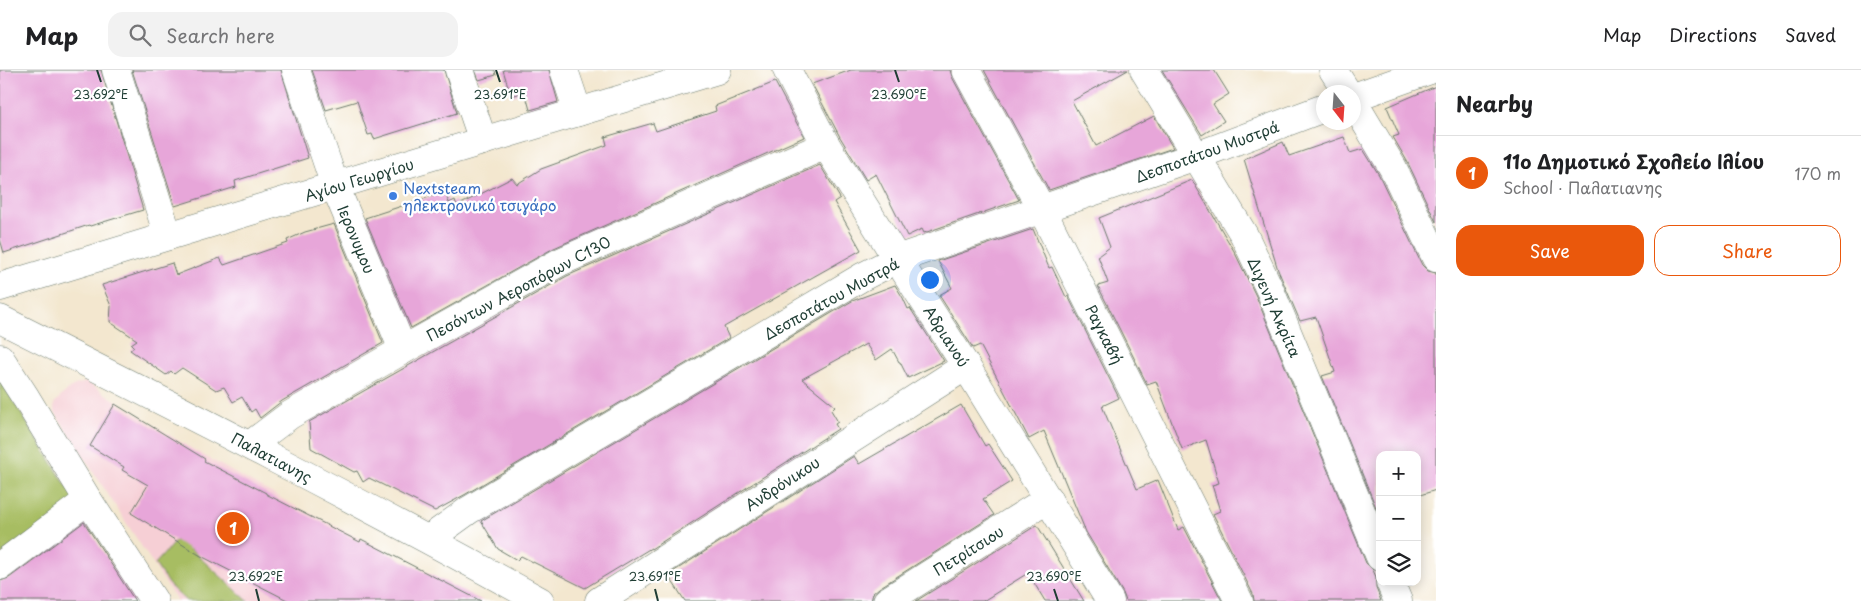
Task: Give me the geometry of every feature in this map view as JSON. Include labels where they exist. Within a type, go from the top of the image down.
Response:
[{"type":"street","points":[[116,70],[168,236]]},
{"type":"street","name":"Ιερονυμου","points":[[296,70],[335,186],[403,350]]},
{"type":"street","points":[[459,70],[483,141]]},
{"type":"street","points":[[564,70],[578,112]]},
{"type":"street","name":"Αγίου Γεωργίου","points":[[0,287],[717,70]]},
{"type":"street","name":"Αδριανού","points":[[787,70],[826,145],[966,366],[1110,601]]},
{"type":"street","name":"Ραγκαβή","points":[[966,70],[1042,210],[1239,601]]},
{"type":"street","name":"Διγενή Ακρίτα","points":[[1144,70],[1244,235],[1270,290],[1376,547]]},
{"type":"street","points":[[1333,70],[1343,85]]},
{"type":"street","points":[[1361,95],[1430,70]]},
{"type":"street","name":"Δεσποτάτου Μυστρά","points":[[429,539],[477,505],[862,277],[897,259],[1196,156],[1316,111]]},
{"type":"street","points":[[1361,115],[1393,168],[1436,258]]},
{"type":"street","name":"Πεσόντων Αεροπόρων C130","points":[[250,445],[290,415],[560,262],[826,145]]},
{"type":"street","name":"Παλατιανης","points":[[0,319],[250,445],[429,539],[540,601]]},
{"type":"street","points":[[0,358],[88,500],[154,601]]},
{"type":"street","name":"Ανδρόνικου","points":[[599,601],[966,366]]},
{"type":"street","points":[[0,566],[88,500]]},
{"type":"street","name":"Πετρίτσιου","points":[[887,601],[1048,500]]},
{"type":"street","points":[[1392,586],[1398,601]]},
{"type":"shaded area","points":[[87,382],[177,440],[236,474],[297,507],[484,601],[177,601],[54,411],[54,404],[62,395],[75,385]]},
{"type":"green space","points":[[0,380],[76,501],[0,556]]},
{"type":"green space","points":[[178,538],[248,601],[186,601],[169,585],[155,564]]},
{"type":"building","points":[[0,70],[101,70],[143,210],[89,225],[4,253],[0,239]]},
{"type":"building","points":[[132,70],[281,70],[308,158],[235,181],[236,187],[175,206]]},
{"type":"building","points":[[312,70],[444,70],[457,113],[374,139],[372,134],[368,135],[357,101],[326,110]]},
{"type":"building","points":[[475,70],[495,70],[496,75],[479,80]]},
{"type":"building","points":[[503,70],[549,70],[558,102],[530,110],[525,92],[511,96]]},
{"type":"building","points":[[851,70],[950,70],[952,77],[1019,200],[924,233],[922,229],[907,236],[876,174],[866,180],[840,137],[812,84]]},
{"type":"building","points":[[984,70],[1128,70],[1072,101],[1096,146],[1154,116],[1173,148],[1049,190]]},
{"type":"building","points":[[1162,70],[1214,70],[1229,94],[1213,104],[1224,121],[1202,135]]},
{"type":"building","points":[[775,82],[804,137],[554,248],[411,328],[365,218],[445,192],[449,203],[455,200],[457,206],[512,178],[517,184],[541,169],[607,145],[605,137],[653,123],[656,131],[716,111],[715,106]]},
{"type":"building","points":[[1436,86],[1436,222],[1407,161],[1393,137],[1399,135],[1387,107]]},
{"type":"building","points":[[1344,137],[1350,153],[1363,149],[1379,175],[1422,265],[1428,271],[1436,273],[1436,490],[1421,495],[1421,451],[1376,451],[1376,508],[1322,376],[1335,372],[1316,317],[1300,321],[1278,270],[1244,159],[1283,142],[1289,156]]},
{"type":"building","points":[[820,165],[840,198],[834,202],[861,250],[724,327],[729,338],[466,494],[435,511],[369,478],[363,482],[357,471],[354,472],[311,448],[309,422],[567,276]]},
{"type":"building","points":[[1192,180],[1234,251],[1256,296],[1366,563],[1373,570],[1376,577],[1376,588],[1381,601],[1254,601],[1253,594],[1213,514],[1220,511],[1212,485],[1219,483],[1206,440],[1182,449],[1156,381],[1147,384],[1098,286],[1108,283],[1098,256],[1110,247],[1099,218]]},
{"type":"building","points":[[334,224],[383,343],[282,401],[260,418],[255,409],[251,412],[242,397],[233,402],[224,387],[216,390],[182,368],[174,374],[171,371],[166,375],[130,350],[134,347],[131,344],[137,340],[110,322],[111,306],[102,285],[172,263],[176,275],[220,258],[224,265],[288,243],[287,240],[305,232]]},
{"type":"building","points":[[1033,229],[1049,268],[1052,267],[1066,297],[1068,296],[1119,398],[1102,406],[1137,489],[1158,480],[1178,530],[1184,527],[1222,601],[1126,601],[1086,532],[1044,431],[1029,439],[980,345],[973,348],[939,295],[952,288],[938,261]]},
{"type":"building","points":[[895,285],[908,309],[910,308],[944,361],[908,378],[892,349],[876,360],[866,344],[802,379],[835,406],[831,410],[838,422],[835,424],[838,429],[651,549],[585,588],[521,556],[517,560],[498,549],[481,521],[852,301]]},
{"type":"building","points":[[115,404],[205,459],[204,461],[360,542],[361,539],[481,601],[289,601],[201,556],[131,513],[148,485],[122,470],[124,467],[90,446]]},
{"type":"building","points":[[961,405],[985,446],[988,444],[1012,481],[983,499],[994,515],[879,588],[873,593],[871,601],[685,601],[668,575],[854,456],[859,464]]},
{"type":"building","points":[[84,522],[135,601],[0,601],[0,581],[9,578]]},
{"type":"building","points":[[1037,525],[1084,601],[1045,601],[1028,573],[983,601],[916,601]]},
{"type":"place","name":"Nextsteam ηλεκτρονικό τσιγάρο","points":[[393,196]]},
{"type":"place","name":"11ο Δημοτικό Σχολείο Ιλίου","points":[[233,528]]}]
